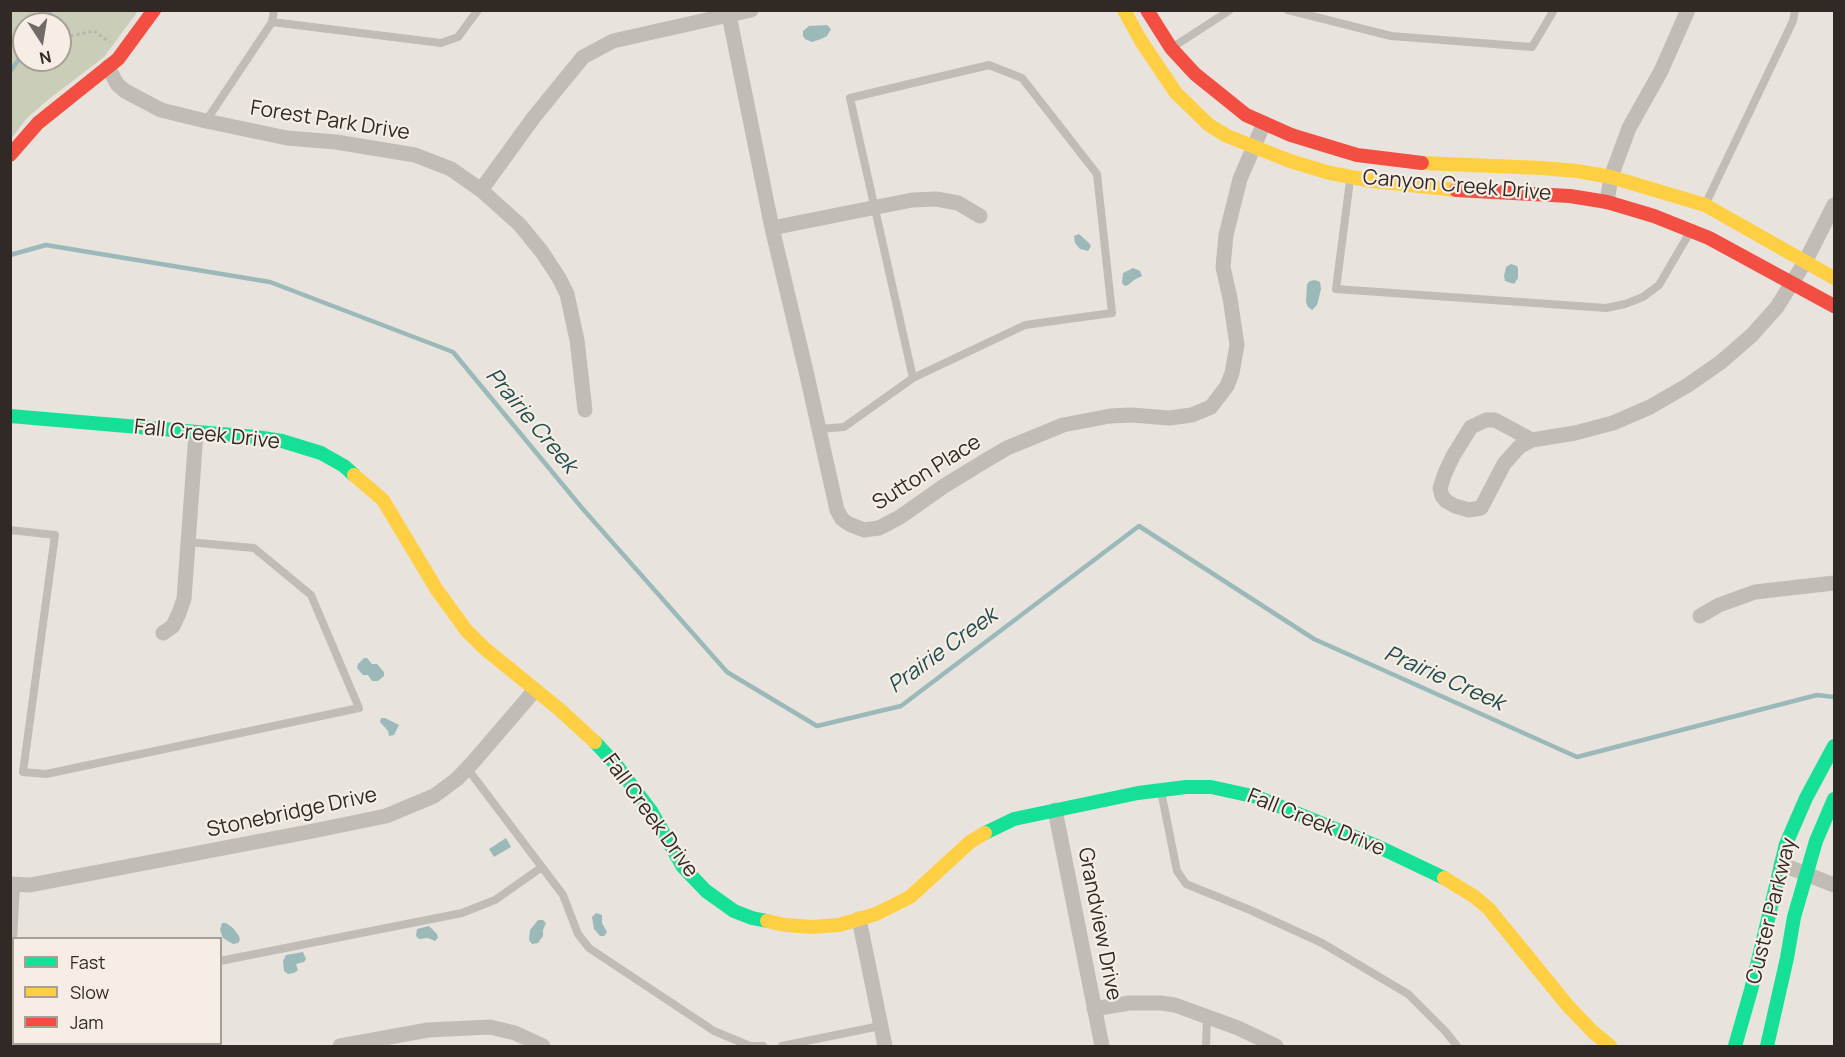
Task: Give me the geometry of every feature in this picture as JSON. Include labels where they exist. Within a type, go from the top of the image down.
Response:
[{"type":"street","points":[[10,155],[38,123],[118,59],[154,10]]},
{"type":"street","points":[[481,190],[534,117],[582,57],[613,41],[751,10]]},
{"type":"street","name":"Canyon Creek Drive","points":[[1124,10],[1141,41],[1176,93],[1209,125],[1254,148],[1290,161],[1350,177],[1449,190],[1570,196],[1607,202],[1654,216],[1709,238],[1834,306]]},
{"type":"street","name":"Canyon Creek Drive","points":[[1147,10],[1171,48],[1195,74],[1246,115],[1291,135],[1357,155],[1405,162],[1577,171],[1611,177],[1705,205],[1834,278]]},
{"type":"street","points":[[1607,202],[1611,177],[1629,128],[1661,71],[1688,10]]},
{"type":"street","name":"Sutton Place","points":[[729,15],[772,228],[837,510],[842,519],[864,530],[879,528],[900,517],[944,486],[1007,448],[1063,425],[1110,416],[1169,418],[1192,415],[1211,407],[1227,386],[1235,361],[1237,345],[1223,267],[1226,235],[1240,179],[1264,123]]},
{"type":"street","name":"Forest Park Drive","points":[[108,67],[117,84],[125,91],[161,110],[206,122],[287,138],[336,142],[415,155],[451,169],[481,190],[520,225],[542,252],[567,294],[577,340],[585,410]]},
{"type":"street","points":[[772,228],[912,200],[936,199],[958,203],[980,216]]},
{"type":"street","points":[[1532,440],[1495,420],[1478,423],[1472,428],[1449,465],[1440,488],[1442,496],[1455,506],[1469,510],[1481,508],[1504,464],[1519,447],[1532,440],[1575,434],[1613,423],[1650,407],[1721,362],[1752,335],[1777,307],[1805,262],[1834,205]]},
{"type":"street","name":"Fall Creek Drive","points":[[10,416],[196,433],[234,434],[282,441],[321,453],[344,466],[383,500],[437,590],[466,630],[484,648],[578,725],[617,766],[651,811],[683,867],[706,891],[734,911],[752,918],[785,925],[812,927],[839,925],[876,914],[910,897],[970,842],[1014,819],[1161,789],[1211,787],[1257,797],[1380,847],[1453,882],[1476,897],[1489,909],[1568,1006],[1610,1047]]},
{"type":"street","points":[[163,633],[172,626],[184,598],[196,433]]},
{"type":"street","points":[[1701,616],[1719,605],[1755,592],[1834,584]]},
{"type":"street","name":"Stonebridge Drive","points":[[13,884],[30,885],[386,816],[434,796],[456,779],[535,690]]},
{"type":"street","name":"Custer Parkway","points":[[1735,1047],[1754,980],[1786,844],[1806,798],[1834,747]]},
{"type":"street","name":"Custer Parkway","points":[[1767,1047],[1794,917],[1816,841],[1834,799]]},
{"type":"street","name":"Grandview Drive","points":[[1055,810],[1102,1047]]},
{"type":"street","points":[[1781,864],[1834,885]]},
{"type":"street","points":[[858,919],[885,1047]]},
{"type":"street","points":[[1094,1009],[1128,1003],[1175,1005],[1238,1028],[1276,1047]]},
{"type":"street","points":[[340,1047],[428,1030],[490,1027],[515,1033],[543,1047]]},
{"type":"lane","points":[[206,122],[272,22],[274,10]]},
{"type":"lane","points":[[272,22],[441,43],[458,37],[478,10]]},
{"type":"lane","points":[[1171,48],[1230,10]]},
{"type":"lane","points":[[1288,10],[1391,36],[1532,47],[1554,10]]},
{"type":"lane","points":[[1705,205],[1793,21],[1795,10]]},
{"type":"lane","points":[[819,429],[844,427],[913,378],[1025,325],[1112,313],[1097,174],[1022,78],[989,65],[850,98],[913,378]]},
{"type":"lane","points":[[1357,155],[1350,177],[1336,289],[1606,308],[1643,297],[1659,285],[1691,231]]},
{"type":"lane","points":[[10,530],[55,535],[23,772],[46,774],[359,708],[311,595],[254,548],[188,542]]},
{"type":"lane","points":[[467,768],[563,895],[578,934],[589,948],[714,1032],[750,1046],[763,1047]]},
{"type":"lane","points":[[1161,789],[1177,871],[1186,884],[1250,910],[1322,944],[1408,994],[1446,1031],[1457,1047]]},
{"type":"lane","points":[[222,961],[462,913],[495,900],[542,867]]},
{"type":"lane","points":[[12,937],[13,884]]},
{"type":"lane","points":[[1206,1047],[1207,1017]]},
{"type":"lane","points":[[782,1047],[880,1026]]},
{"type":"path","points":[[72,36],[94,31],[111,44]]},
{"type":"green space","points":[[11,11],[138,11],[104,57],[27,118],[11,139]]},
{"type":"water","points":[[827,25],[831,29],[827,36],[821,39],[812,42],[803,36],[803,31],[809,26]]},
{"type":"water","points":[[1079,234],[1091,246],[1088,251],[1080,249],[1075,243],[1074,236]]},
{"type":"water","points":[[1511,264],[1518,268],[1518,278],[1514,284],[1505,281],[1504,276],[1506,267]]},
{"type":"water","points":[[1133,268],[1140,271],[1142,276],[1125,286],[1122,283],[1123,273]]},
{"type":"water","points":[[1315,280],[1320,282],[1321,289],[1317,305],[1312,310],[1306,302],[1307,284]]},
{"type":"water","points":[[364,658],[372,664],[377,664],[384,672],[384,676],[378,681],[372,681],[368,675],[363,675],[357,668]]},
{"type":"water","points":[[381,718],[399,725],[394,735],[389,736],[388,731],[380,722]]},
{"type":"water","points":[[506,838],[511,847],[494,857],[489,849]]},
{"type":"water","points":[[596,913],[602,915],[602,923],[607,932],[604,936],[600,936],[594,929],[592,917]]},
{"type":"water","points":[[538,920],[546,923],[543,936],[538,943],[532,944],[529,940],[530,930]]},
{"type":"water","points":[[222,923],[233,928],[239,936],[238,943],[233,944],[223,938],[220,930]]},
{"type":"water","points":[[429,926],[437,934],[438,938],[435,941],[428,938],[419,939],[416,936],[417,929]]},
{"type":"water","points":[[303,952],[306,959],[296,964],[298,970],[288,974],[284,971],[283,961],[286,955]]},
{"type":"waterway","name":"Prairie Creek","points":[[10,255],[46,245],[270,282],[453,352],[582,508],[727,672],[817,726],[901,706],[1139,526],[1314,639],[1577,757],[1817,695],[1834,697]]},
{"type":"traffic: fast","points":[[10,416],[282,441],[321,453],[344,466],[354,475]]},
{"type":"traffic: fast","points":[[595,742],[617,766],[651,811],[683,867],[706,891],[734,911],[767,921]]},
{"type":"traffic: fast","points":[[1735,1046],[1751,990],[1786,844],[1806,798],[1834,746]]},
{"type":"traffic: fast","points":[[985,833],[1014,819],[1138,793],[1186,787],[1211,787],[1257,797],[1379,847],[1444,878]]},
{"type":"traffic: fast","points":[[1767,1046],[1794,917],[1816,841],[1834,799]]},
{"type":"traffic: slow","points":[[1124,10],[1141,41],[1176,93],[1209,125],[1227,136],[1290,161],[1330,173],[1372,181],[1456,190]]},
{"type":"traffic: slow","points":[[1422,163],[1542,168],[1611,177],[1705,205],[1834,278]]},
{"type":"traffic: slow","points":[[354,475],[383,500],[437,590],[466,630],[595,742]]},
{"type":"traffic: slow","points":[[767,921],[812,927],[839,925],[876,914],[910,897],[970,842],[985,833]]},
{"type":"traffic: slow","points":[[1444,878],[1475,897],[1489,909],[1568,1006],[1610,1046]]},
{"type":"traffic: jam","points":[[10,155],[38,123],[118,59],[154,10]]},
{"type":"traffic: jam","points":[[1147,10],[1171,48],[1195,74],[1246,115],[1291,135],[1357,155],[1422,163]]},
{"type":"traffic: jam","points":[[1456,190],[1570,196],[1607,202],[1654,216],[1709,238],[1834,306]]}]
